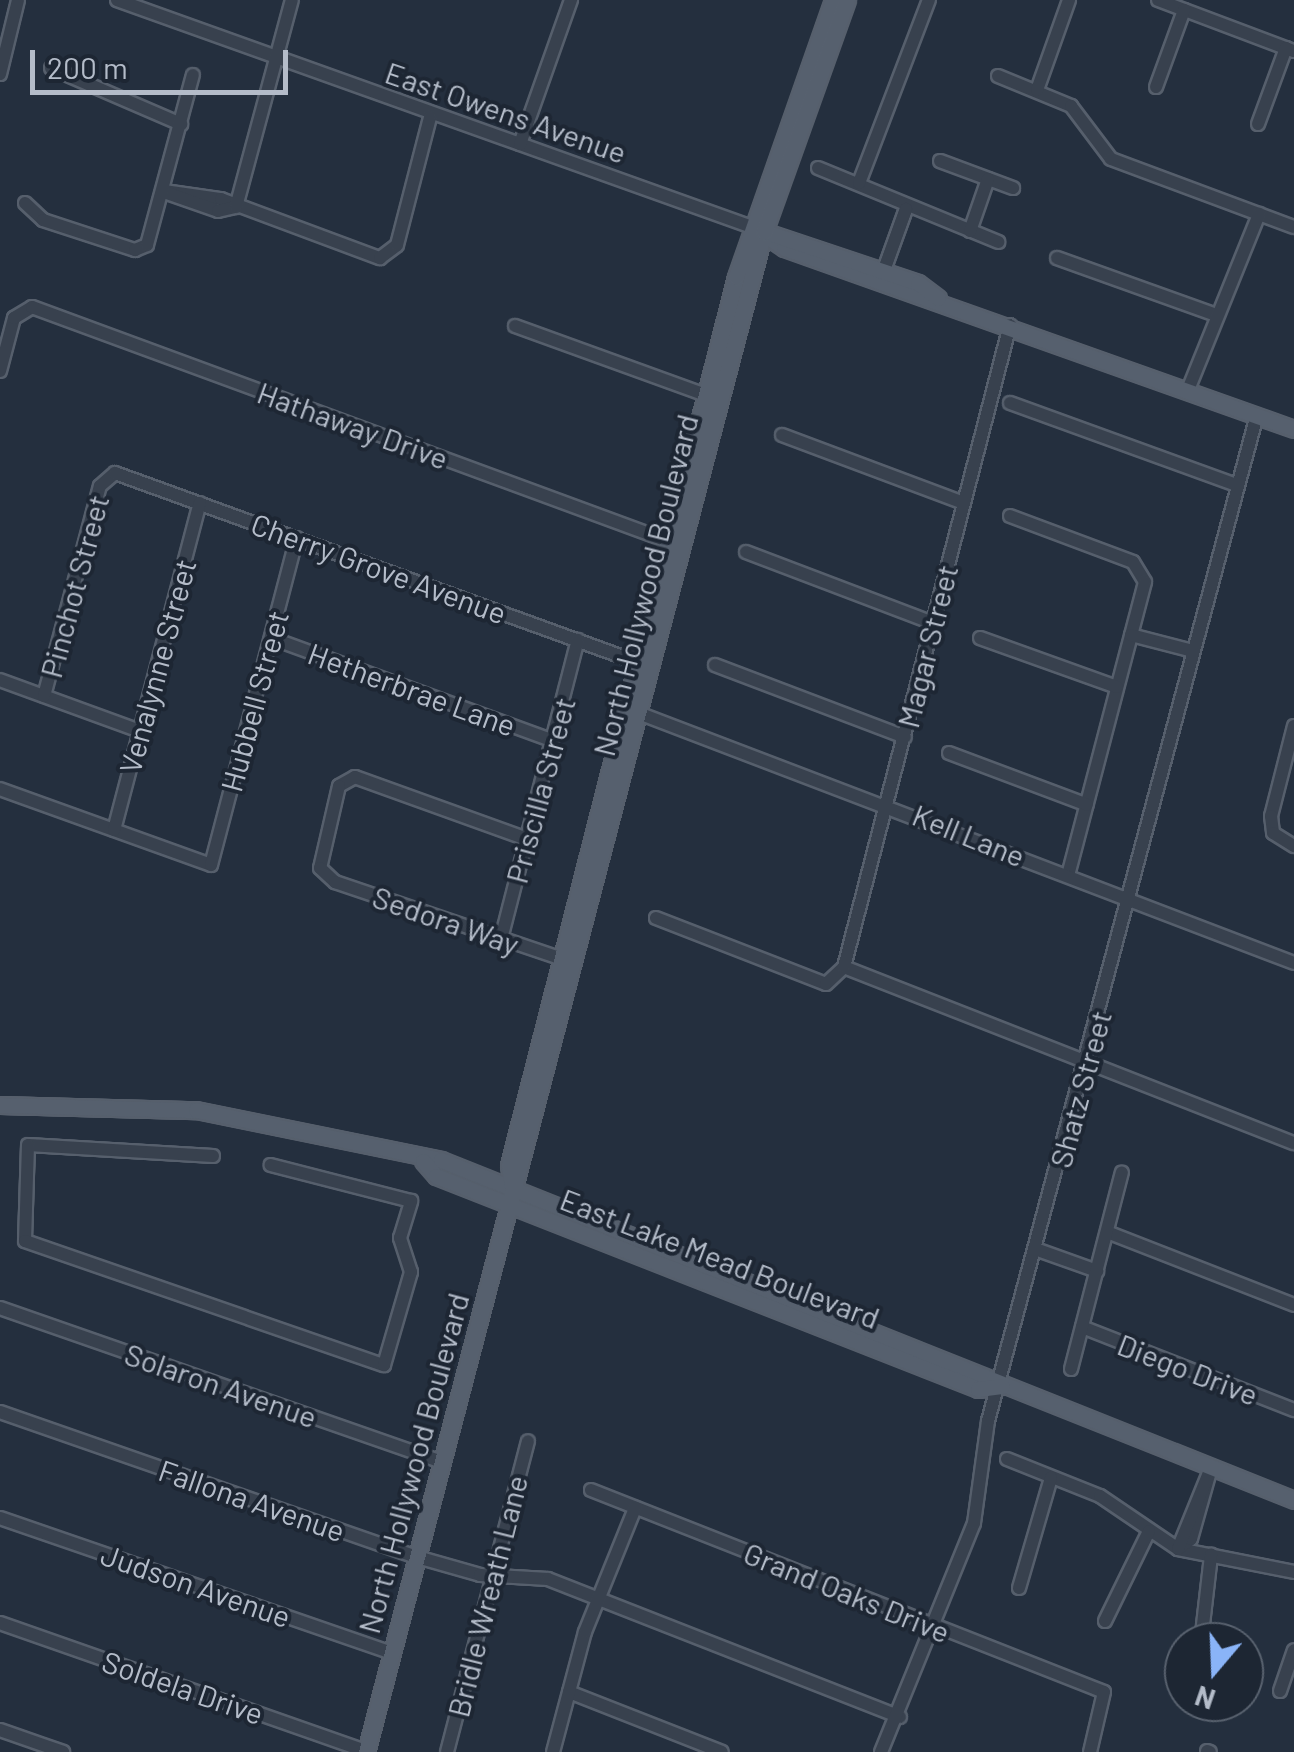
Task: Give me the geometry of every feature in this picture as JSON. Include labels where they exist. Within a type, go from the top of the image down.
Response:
[{"type":"main road","name":"North Hollywood Boulevard","points":[[366,1751],[510,1196],[509,1168],[544,1062],[758,230],[834,0]]},
{"type":"main road","name":"North Hollywood Boulevard","points":[[758,230],[847,0]]},
{"type":"main road","name":"East Owens Avenue","points":[[758,230],[884,270],[938,298]]},
{"type":"main road","name":"East Owens Avenue","points":[[758,230],[784,248],[938,298],[1294,429]]},
{"type":"main road","name":"North Hollywood Boulevard","points":[[570,961],[641,714],[645,665]]},
{"type":"main road","name":"East Lake Mead Boulevard","points":[[0,1105],[196,1110],[423,1161],[436,1176],[510,1196],[732,1273],[1002,1386],[1294,1500]]},
{"type":"main road","name":"East Lake Mead Boulevard","points":[[510,1196],[657,1262],[978,1389],[1002,1386]]},
{"type":"main road","points":[[657,1262],[732,1273]]},
{"type":"main road","points":[[774,1308],[816,1306]]},
{"type":"street","points":[[0,74],[18,0]]},
{"type":"street","name":"East Owens Avenue","points":[[117,0],[430,117],[520,144],[758,230]]},
{"type":"street","points":[[236,207],[292,0]]},
{"type":"street","points":[[520,144],[571,0]]},
{"type":"street","points":[[859,183],[929,0]]},
{"type":"street","points":[[1037,90],[1069,0]]},
{"type":"street","points":[[1158,0],[1290,49],[1258,124]]},
{"type":"street","points":[[1156,87],[1184,10]]},
{"type":"street","points":[[51,68],[181,124]]},
{"type":"street","points":[[25,203],[43,220],[134,250],[147,245],[194,74]]},
{"type":"street","points":[[998,76],[1071,106],[1111,159],[1294,227]]},
{"type":"street","points":[[164,191],[236,207],[372,257],[390,254],[430,117]]},
{"type":"street","points":[[940,161],[1013,188]]},
{"type":"street","points":[[818,168],[859,183],[906,208],[998,242]]},
{"type":"street","points":[[970,231],[988,179]]},
{"type":"street","points":[[884,270],[906,208]]},
{"type":"street","points":[[1188,390],[1260,214]]},
{"type":"street","points":[[1056,258],[1216,315]]},
{"type":"street","name":"Hathaway Drive","points":[[0,371],[23,309],[676,544]]},
{"type":"street","name":"Magar Street","points":[[844,967],[1010,324]]},
{"type":"street","points":[[515,326],[714,397]]},
{"type":"street","points":[[1010,403],[1237,485]]},
{"type":"street","name":"Shatz Street","points":[[881,1752],[900,1717],[974,1524],[980,1460],[1257,416]]},
{"type":"street","points":[[782,435],[964,503]]},
{"type":"street","name":"Cherry Grove Avenue","points":[[106,476],[200,503],[645,665]]},
{"type":"street","name":"Pinchot Street","points":[[44,696],[106,476]]},
{"type":"street","name":"Venalynne Street","points":[[114,830],[200,503]]},
{"type":"street","points":[[1010,516],[1142,570],[1131,635],[1068,874]]},
{"type":"street","name":"Hubbell Street","points":[[114,830],[211,865],[297,538]]},
{"type":"street","points":[[746,552],[933,623]]},
{"type":"street","points":[[1131,635],[1193,651]]},
{"type":"street","name":"Hetherbrae Lane","points":[[271,638],[552,740]]},
{"type":"street","points":[[980,638],[1117,687]]},
{"type":"street","name":"Priscilla Street","points":[[501,939],[578,640]]},
{"type":"street","points":[[715,665],[905,737]]},
{"type":"street","points":[[0,680],[140,731]]},
{"type":"street","name":"Kell Lane","points":[[641,714],[887,802],[1294,963]]},
{"type":"street","points":[[1294,726],[1273,834],[1294,846]]},
{"type":"street","points":[[950,753],[1087,804]]},
{"type":"street","name":"Sedora Way","points":[[527,839],[347,780],[320,868],[335,882],[570,961]]},
{"type":"street","points":[[0,789],[114,830]]},
{"type":"street","points":[[656,918],[826,984],[844,967],[1294,1143]]},
{"type":"street","points":[[214,1156],[28,1145],[25,1241],[384,1365],[411,1272],[400,1238],[411,1200],[270,1164]]},
{"type":"street","points":[[1071,1368],[1122,1172]]},
{"type":"street","points":[[1106,1232],[1294,1305]]},
{"type":"street","points":[[1038,1250],[1097,1271]]},
{"type":"street","name":"Solaron Avenue","points":[[0,1308],[441,1462]]},
{"type":"street","name":"Diego Drive","points":[[1082,1327],[1294,1410]]},
{"type":"street","name":"Fallona Avenue","points":[[0,1412],[416,1557],[492,1577],[548,1579],[900,1717]]},
{"type":"street","name":"Bridle Wreath Lane","points":[[447,1752],[528,1441]]},
{"type":"street","points":[[1007,1459],[1051,1478],[1178,1549],[1294,1572]]},
{"type":"street","points":[[1178,1549],[1211,1468]]},
{"type":"street","points":[[1019,1588],[1051,1478]]},
{"type":"street","name":"Grand Oaks Drive","points":[[591,1490],[1104,1692],[1090,1752]]},
{"type":"street","points":[[553,1752],[598,1598],[635,1508]]},
{"type":"street","name":"Judson Avenue","points":[[0,1518],[392,1652]]},
{"type":"street","points":[[1105,1621],[1149,1531]]},
{"type":"street","points":[[1204,1622],[1211,1555]]},
{"type":"street","name":"Soldela Drive","points":[[0,1624],[366,1751]]},
{"type":"street","points":[[1280,1692],[1294,1650]]},
{"type":"street","points":[[569,1692],[722,1752]]},
{"type":"street","points":[[0,1730],[63,1752]]}]
